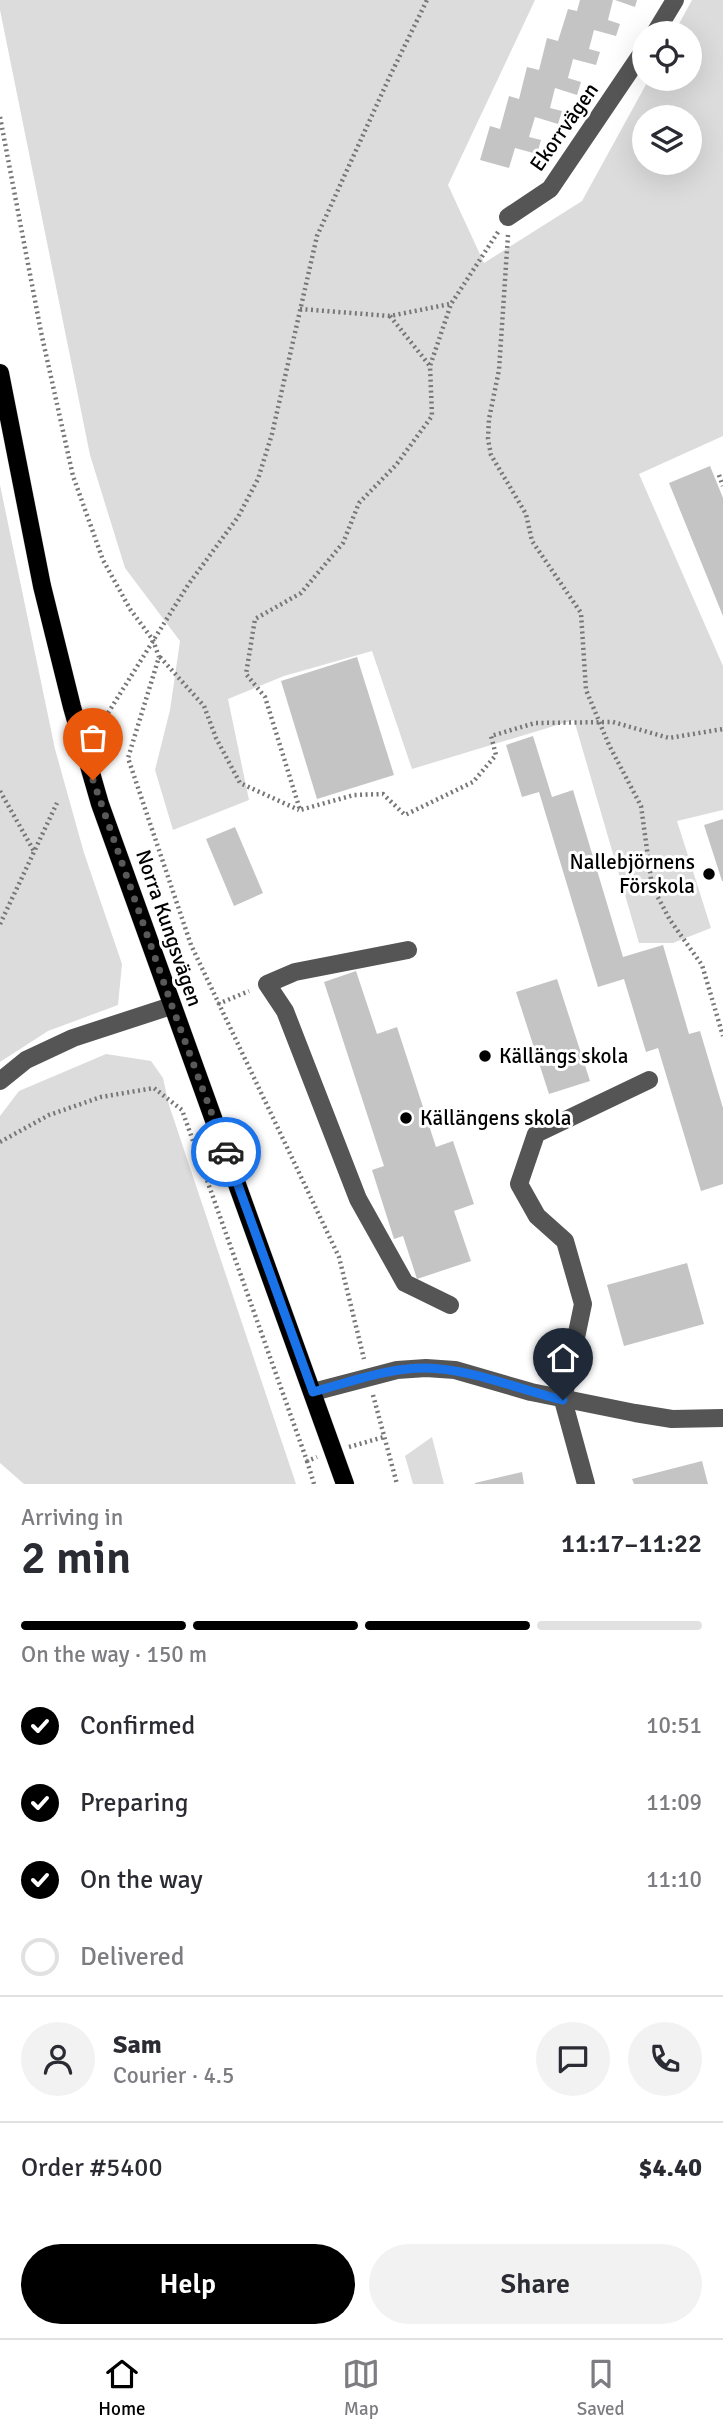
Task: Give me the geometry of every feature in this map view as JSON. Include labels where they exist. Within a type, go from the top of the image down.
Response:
[{"type":"main road","name":"Norra Kungsvägen","points":[[0,373],[42,586],[72,707],[100,804],[345,1484]]},
{"type":"street","points":[[663,21],[676,0]]},
{"type":"street","name":"Ekorrvägen","points":[[508,216],[550,189],[632,68]]},
{"type":"street","points":[[408,950],[295,972],[267,984],[285,1011],[358,1199],[405,1283],[450,1305]]},
{"type":"street","points":[[0,1081],[26,1060],[73,1038],[172,1006]]},
{"type":"street","points":[[586,1484],[563,1400],[583,1304],[565,1241],[537,1216],[519,1184],[536,1134],[649,1080]]},
{"type":"street","points":[[313,1392],[397,1370],[426,1368],[455,1370],[563,1400],[672,1419],[723,1418]]},
{"type":"path","points":[[108,713],[188,584],[239,517],[258,479],[272,434],[317,236],[428,0]]},
{"type":"path","points":[[0,117],[41,332],[74,476],[103,560],[130,609],[153,640],[159,657],[204,706],[216,738],[240,783],[300,810],[354,795],[383,794],[405,815],[473,782],[496,755],[491,736],[535,723],[613,722],[669,738],[723,729]]},
{"type":"path","points":[[300,810],[265,697],[246,674],[255,619],[301,593],[343,542],[359,503],[396,465],[432,416],[430,366],[451,304],[508,216]]},
{"type":"path","points":[[508,216],[509,246],[499,370],[489,419],[488,439],[491,455],[527,514],[532,541],[581,613],[586,690],[599,723],[641,806],[652,886],[670,920],[702,965],[723,1036]]},
{"type":"path","points":[[299,309],[390,316],[451,304]]},
{"type":"path","points":[[390,316],[430,366]]},
{"type":"path","points":[[719,475],[723,486]]},
{"type":"path","points":[[159,657],[148,701],[128,758],[191,945],[340,1257],[397,1484]]},
{"type":"path","points":[[0,791],[35,853]]},
{"type":"path","points":[[0,924],[57,803]]},
{"type":"path","points":[[218,1004],[267,984]]},
{"type":"path","points":[[0,1142],[49,1115],[101,1097],[154,1088],[182,1110],[314,1484]]},
{"type":"path","points":[[307,1461],[384,1437]]},
{"type":"shaded area","points":[[0,0],[535,0],[448,185],[484,263],[582,201],[632,110],[632,175],[702,175],[702,105],[635,105],[642,91],[702,91],[702,21],[681,21],[692,0],[723,0],[723,436],[639,474],[723,666],[723,810],[677,821],[711,928],[673,943],[639,943],[574,720],[412,769],[372,651],[284,676],[228,699],[249,800],[173,830],[155,770],[170,710],[180,641],[125,568],[90,455]]},
{"type":"shaded area","points":[[0,485],[55,749],[84,853],[122,964],[118,1005],[48,1031],[0,1062]]},
{"type":"shaded area","points":[[106,1054],[151,1061],[163,1078],[169,1105],[296,1484],[24,1484],[0,1463],[0,1116],[19,1091]]},
{"type":"shaded area","points":[[432,1437],[444,1484],[413,1484],[405,1456]]},
{"type":"building","points":[[580,0],[613,0],[608,20],[620,24],[616,36],[594,30],[589,49],[600,52],[596,65],[573,59],[568,78],[581,82],[577,95],[555,88],[550,108],[562,111],[558,124],[535,117],[529,137],[541,140],[537,154],[515,148],[509,168],[480,160],[490,126],[500,129],[509,96],[519,99],[527,67],[539,70],[547,38],[558,41],[568,9],[577,11]]},
{"type":"building","points":[[615,0],[637,0],[635,7]]},
{"type":"building","points":[[710,466],[723,498],[723,616],[669,483]]},
{"type":"building","points":[[357,657],[394,775],[317,799],[281,681]]},
{"type":"building","points":[[533,736],[552,797],[573,790],[623,957],[663,945],[689,1034],[700,1031],[723,1108],[723,1184],[701,1191],[658,1048],[646,1052],[624,979],[598,987],[539,792],[522,797],[506,745]]},
{"type":"building","points":[[723,819],[723,881],[722,881],[704,825]]},
{"type":"building","points":[[235,827],[263,893],[234,906],[206,839]]},
{"type":"building","points":[[356,971],[377,1034],[397,1027],[436,1147],[453,1141],[474,1204],[454,1211],[471,1261],[417,1279],[403,1236],[394,1239],[372,1170],[384,1166],[324,982]]},
{"type":"building","points":[[557,979],[590,1081],[549,1094],[516,992]]},
{"type":"building","points":[[687,1263],[704,1324],[624,1346],[607,1285]]},
{"type":"building","points":[[702,1461],[708,1484],[634,1484],[632,1479]]},
{"type":"building","points":[[522,1472],[524,1484],[475,1484],[475,1483]]},
{"type":"way so far","points":[[93,780],[226,1152]]},
{"type":"place","name":"Nallebjörnens Förskola","points":[[709,874]]},
{"type":"place","name":"Källängs skola","points":[[485,1056]]},
{"type":"place","name":"Källängens skola","points":[[406,1118]]},
{"type":"route","points":[[226,1152],[313,1392],[397,1370],[426,1368],[455,1370],[563,1400]]}]
